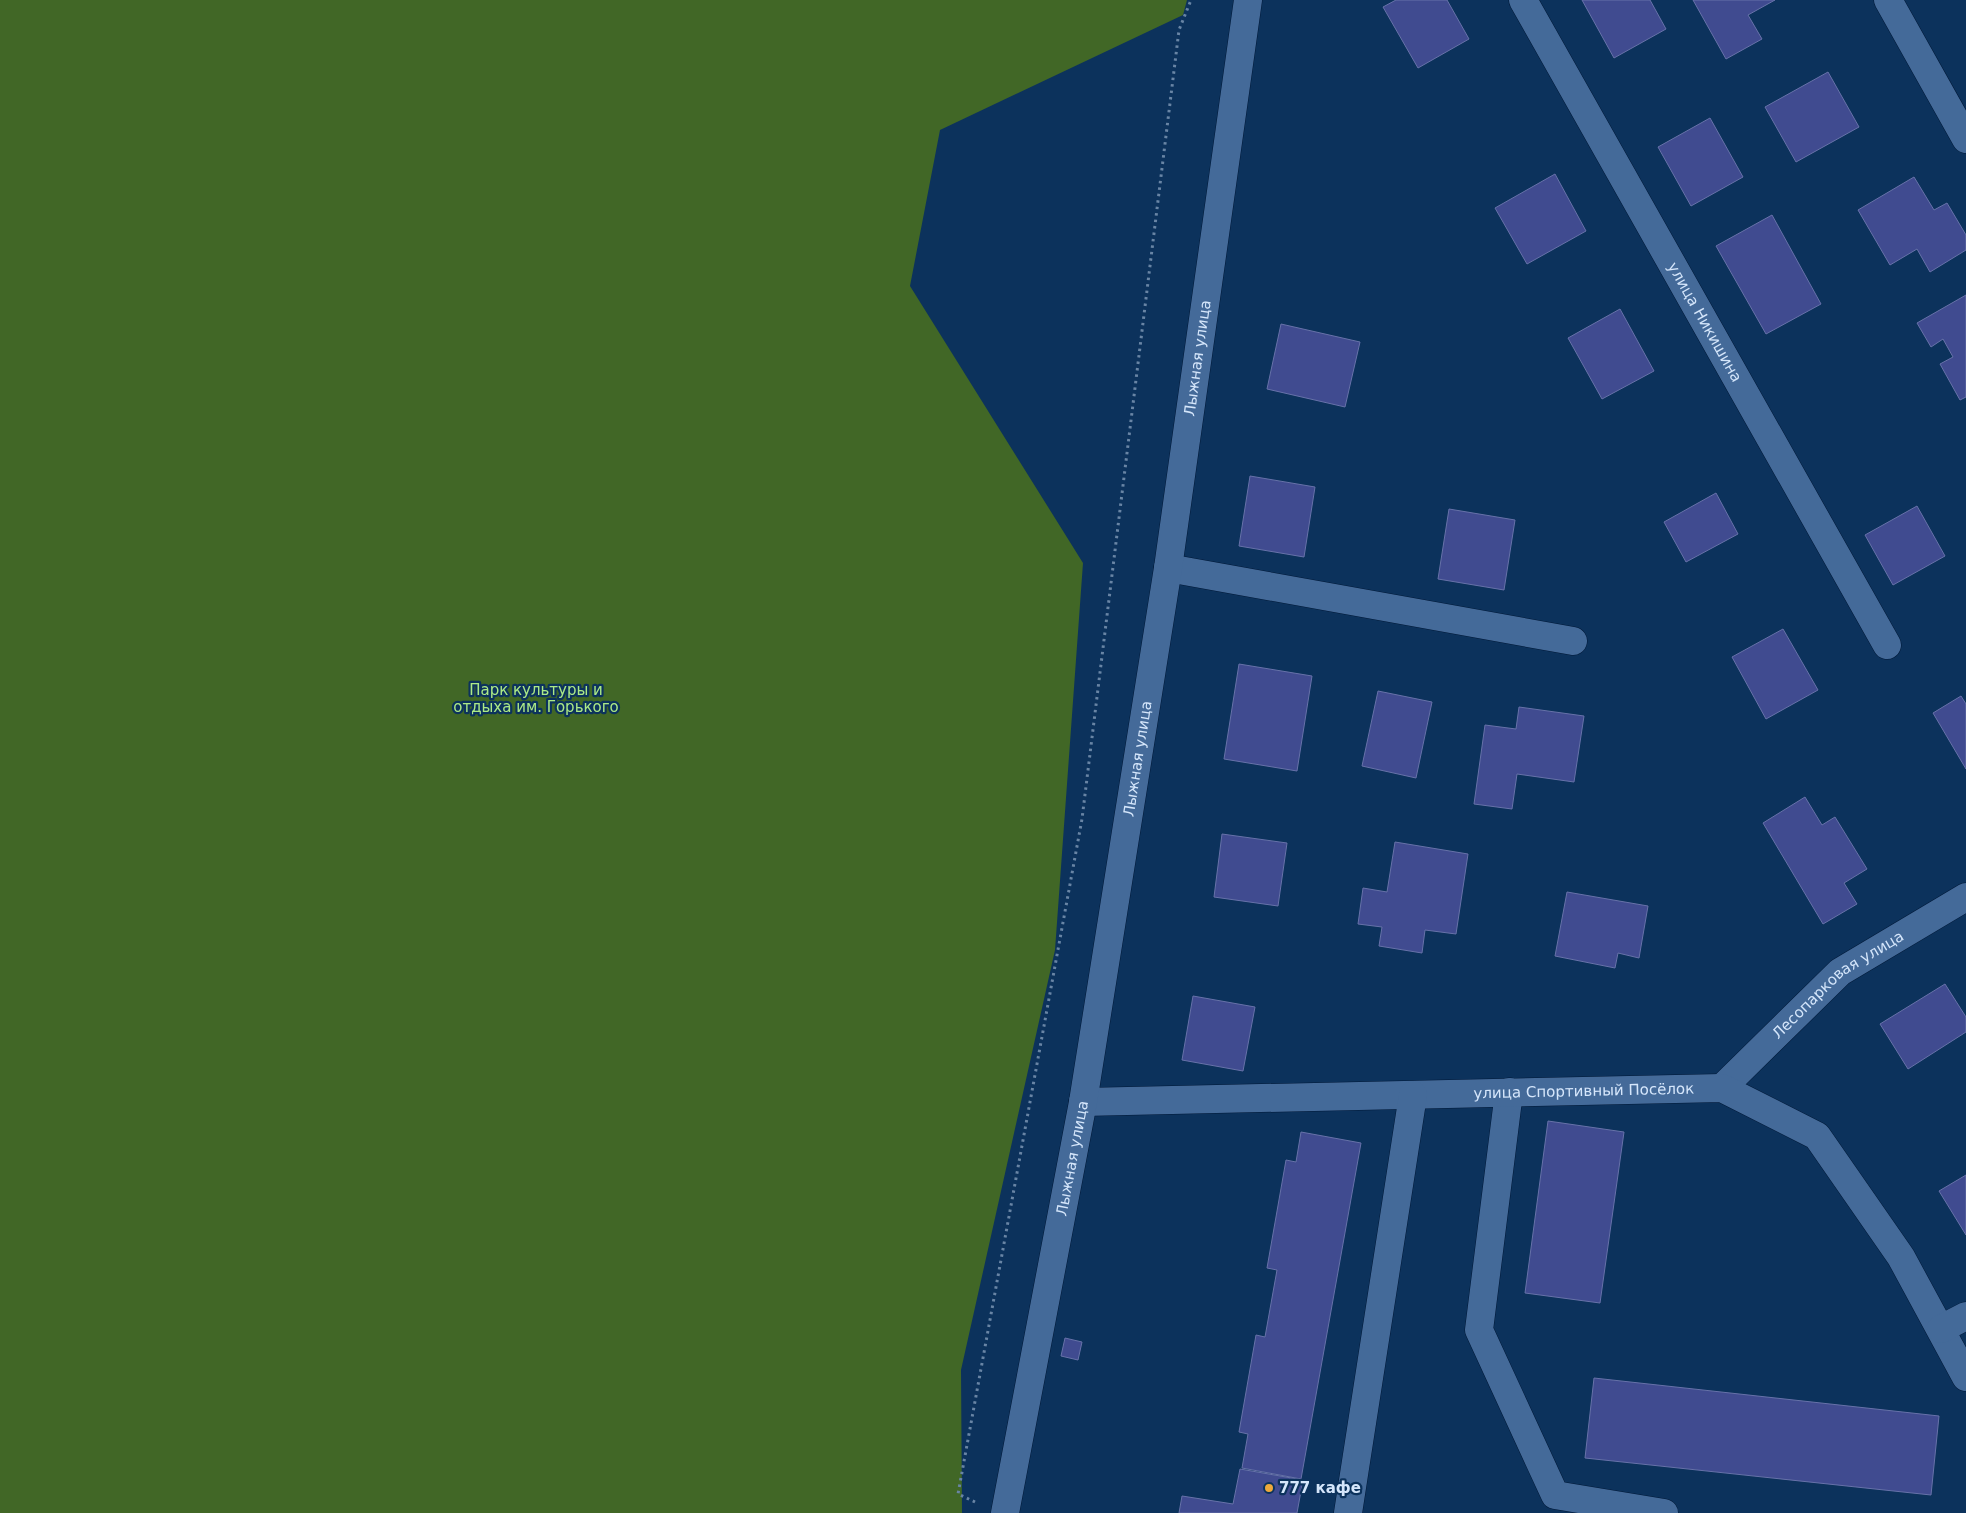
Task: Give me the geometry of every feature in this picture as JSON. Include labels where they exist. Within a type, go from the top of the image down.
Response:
[{"type":"street","name":"Лыжная улица","points":[[994,1509],[1083,1102],[1168,568],[1248,0]]},
{"type":"street","name":"улица Никишина","points":[[1523,0],[1887,645]]},
{"type":"street","points":[[1888,0],[1966,139]]},
{"type":"street","points":[[1168,568],[1573,640]]},
{"type":"street","name":"Лесопарковая улица","points":[[1722,1088],[1840,972],[1966,897]]},
{"type":"street","name":"улица Спортивный Посёлок","points":[[1083,1102],[1722,1088],[1816,1136],[1902,1257],[1966,1377]]},
{"type":"street","points":[[1509,1092],[1479,1330],[1555,1495],[1664,1513]]},
{"type":"street","points":[[1348,1513],[1413,1095]]},
{"type":"street","points":[[1941,1329],[1966,1316]]},
{"type":"path","points":[[994,1509],[958,1494],[1082,819],[1179,30],[1191,0]]},
{"type":"green space","name":"Парк культуры и отдыха им. Горького","points":[[0,0],[1187,0],[1183,15],[940,130],[910,286],[1083,563],[1055,950],[961,1370],[962,1513],[0,1513]]},
{"type":"building","points":[[1396,0],[1447,0],[1469,39],[1418,68],[1383,7]]},
{"type":"building","points":[[1582,0],[1650,0],[1666,29],[1614,58]]},
{"type":"building","points":[[1693,0],[1775,0],[1748,15],[1762,39],[1726,59]]},
{"type":"building","points":[[1828,72],[1859,127],[1796,162],[1765,107]]},
{"type":"building","points":[[1710,118],[1743,177],[1691,206],[1658,147]]},
{"type":"building","points":[[1555,174],[1586,231],[1527,264],[1495,208]]},
{"type":"building","points":[[1914,177],[1934,210],[1947,203],[1966,235],[1966,250],[1930,272],[1917,249],[1890,265],[1858,210]]},
{"type":"building","points":[[1772,215],[1821,304],[1766,334],[1716,246]]},
{"type":"building","points":[[1966,295],[1966,397],[1960,400],[1940,364],[1953,357],[1943,339],[1931,347],[1917,323]]},
{"type":"building","points":[[1620,309],[1654,371],[1602,399],[1568,338]]},
{"type":"building","points":[[1281,324],[1360,342],[1345,407],[1267,389]]},
{"type":"building","points":[[1250,476],[1315,487],[1304,557],[1239,546]]},
{"type":"building","points":[[1716,493],[1738,534],[1686,562],[1664,522]]},
{"type":"building","points":[[1917,506],[1945,556],[1893,585],[1865,535]]},
{"type":"building","points":[[1449,509],[1515,520],[1504,590],[1438,579]]},
{"type":"building","points":[[1783,629],[1818,690],[1766,719],[1732,657]]},
{"type":"building","points":[[1239,664],[1312,676],[1297,771],[1224,759]]},
{"type":"building","points":[[1378,691],[1432,702],[1416,778],[1362,766]]},
{"type":"building","points":[[1961,696],[1966,704],[1966,769],[1933,713]]},
{"type":"building","points":[[1519,707],[1584,716],[1574,782],[1517,774],[1512,809],[1474,804],[1485,725],[1516,729]]},
{"type":"building","points":[[1805,797],[1822,825],[1835,817],[1867,869],[1844,883],[1857,904],[1823,924],[1763,823]]},
{"type":"building","points":[[1222,834],[1287,843],[1278,906],[1214,897]]},
{"type":"building","points":[[1395,842],[1468,854],[1456,934],[1425,930],[1422,953],[1379,946],[1382,927],[1358,924],[1363,888],[1387,892]]},
{"type":"building","points":[[1567,892],[1648,906],[1639,958],[1618,953],[1615,968],[1555,956]]},
{"type":"building","points":[[1945,984],[1966,1017],[1966,1032],[1908,1069],[1880,1024]]},
{"type":"building","points":[[1193,996],[1255,1007],[1243,1071],[1182,1060]]},
{"type":"building","points":[[1548,1121],[1624,1132],[1600,1303],[1525,1293]]},
{"type":"building","points":[[1301,1132],[1361,1143],[1301,1479],[1242,1468],[1248,1434],[1239,1432],[1256,1335],[1265,1337],[1277,1270],[1267,1268],[1286,1160],[1296,1162]]},
{"type":"building","points":[[1966,1175],[1966,1235],[1939,1191]]},
{"type":"building","points":[[1065,1338],[1082,1342],[1078,1360],[1061,1356]]},
{"type":"building","points":[[1594,1378],[1939,1416],[1931,1495],[1585,1458]]},
{"type":"building","name":"777 кафе","points":[[1240,1469],[1303,1480],[1297,1513],[1179,1513],[1182,1496],[1233,1504]]},
{"type":"place","name":"777 кафе","points":[[1269,1488]]}]
